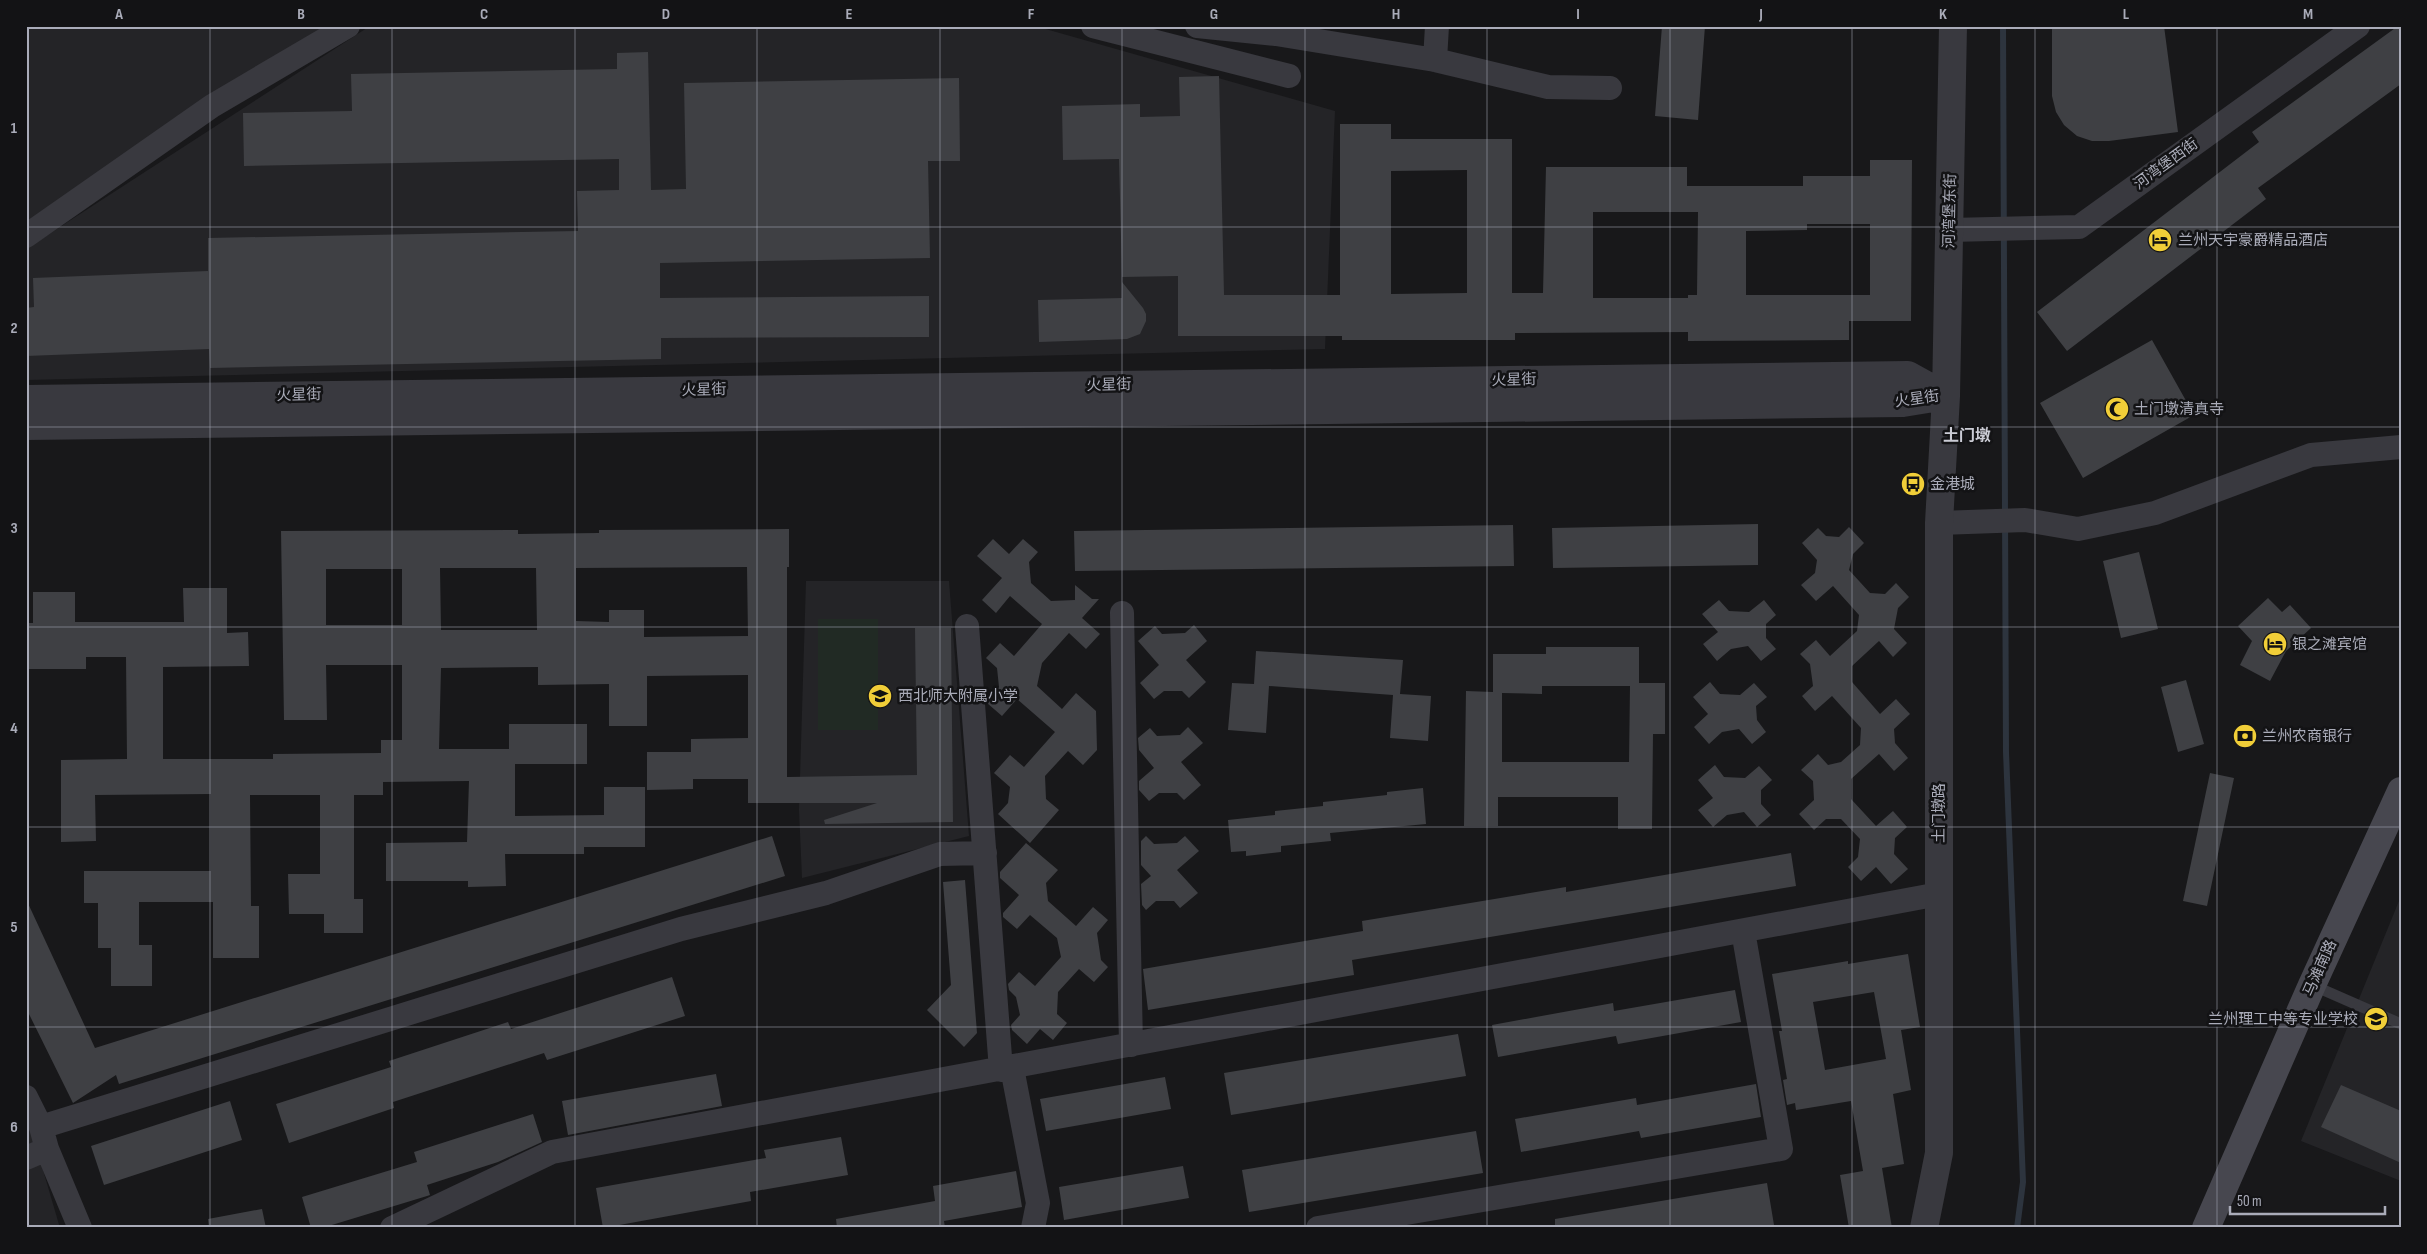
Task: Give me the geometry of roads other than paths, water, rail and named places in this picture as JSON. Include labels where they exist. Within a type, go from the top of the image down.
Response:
[{"type":"main road","name":"马滩南路","points":[[2206,1228],[2312,985],[2401,791]]},
{"type":"street","points":[[26,236],[212,106],[348,26]]},
{"type":"street","points":[[1093,26],[1289,76]]},
{"type":"street","points":[[1197,26],[1198,28],[1276,34],[1435,60],[1548,87],[1610,88]]},
{"type":"street","points":[[1435,60],[1437,26]]},
{"type":"street","name":"河湾堡东街","points":[[1946,396],[1953,26]]},
{"type":"street","name":"河湾堡西街","points":[[1950,230],[2079,226],[2358,26]]},
{"type":"street","name":"火星街","points":[[26,399],[1908,376],[1946,396]]},
{"type":"street","name":"火星街","points":[[26,426],[1902,403],[1946,396]]},
{"type":"street","name":"土门墩路","points":[[1924,1228],[1939,1153],[1940,523],[1946,396]]},
{"type":"street","points":[[1940,523],[2025,520],[2078,529],[2155,513],[2312,455],[2401,447]]},
{"type":"street","points":[[1122,613],[1131,1046]]},
{"type":"street","points":[[967,626],[985,853],[1007,1069],[1038,1203],[1033,1228]]},
{"type":"street","points":[[38,1145],[681,929],[826,893],[940,854],[985,853]]},
{"type":"street","points":[[392,1228],[552,1152],[1131,1046],[1939,894]]},
{"type":"street","points":[[1318,1228],[1781,1149],[1743,931]]},
{"type":"street","points":[[26,1097],[38,1145],[80,1228]]},
{"type":"lane","points":[[2312,985],[2401,1024]]},
{"type":"waterway","points":[[2003,26],[2006,752],[2023,1182],[2017,1228]]},
{"type":"place","name":"兰州天宇豪爵精品酒店","points":[[2160,240]]},
{"type":"place","name":"土门墩清真寺","points":[[2117,409]]},
{"type":"place","name":"金港城","points":[[1913,484]]},
{"type":"place","name":"银之滩宾馆","points":[[2275,644]]},
{"type":"place","name":"西北师大附属小学","points":[[880,696]]},
{"type":"place","name":"兰州农商银行","points":[[2245,736]]},
{"type":"place","name":"兰州理工中等专业学校","points":[[2376,1019]]},
{"type":"district","name":"土门墩","points":[[1967,436]]}]
